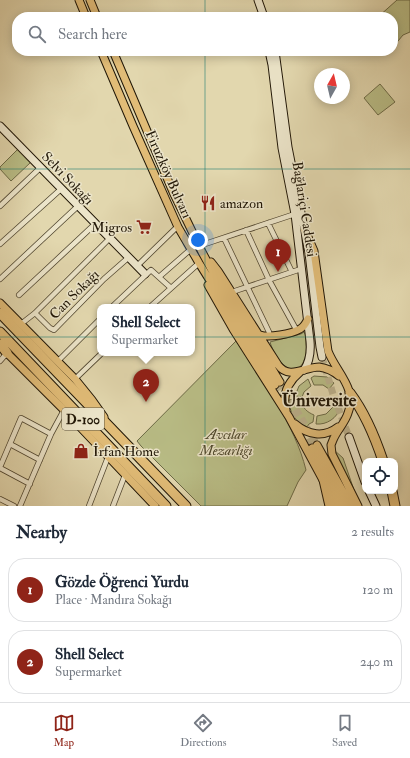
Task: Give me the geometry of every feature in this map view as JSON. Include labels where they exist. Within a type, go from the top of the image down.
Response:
[{"type":"highway","name":"D-100","points":[[0,313],[186,506]]},
{"type":"highway","name":"D-100","points":[[0,332],[166,506]]},
{"type":"highway","points":[[0,345],[7,353]]},
{"type":"highway","points":[[350,393],[356,400],[372,431],[382,458]]},
{"type":"highway","points":[[324,480],[330,506]]},
{"type":"highway","points":[[393,494],[395,506]]},
{"type":"main road","points":[[79,0],[84,12]]},
{"type":"main road","points":[[90,0],[95,12]]},
{"type":"main road","points":[[254,0],[258,12]]},
{"type":"main road","points":[[258,0],[262,12]]},
{"type":"main road","name":"Firuzköy Bulvarı","points":[[103,56],[133,126],[178,226],[190,249],[277,383],[242,319],[222,289],[200,249],[173,192],[115,56]]},
{"type":"main road","points":[[110,56],[120,75],[127,83]]},
{"type":"main road","name":"Bağlariçi Caddesi","points":[[270,56],[309,253],[322,357]]},
{"type":"main road","name":"Bağlariçi Caddesi","points":[[275,56],[282,148],[295,214],[308,319],[310,354],[303,371]]},
{"type":"main road","name":"Selvi Sokağı","points":[[0,126],[145,274]]},
{"type":"main road","points":[[305,230],[314,251],[328,351],[332,361],[349,388],[351,401],[349,411],[332,440],[332,454],[358,506]]},
{"type":"main road","points":[[200,249],[218,271],[280,367],[287,372],[303,371],[319,367],[327,368],[343,378]]},
{"type":"main road","points":[[199,263],[215,298],[289,418],[337,506]]},
{"type":"main road","points":[[0,303],[75,379],[92,400],[108,424]]},
{"type":"main road","points":[[260,335],[271,336],[297,331],[303,327],[308,319]]},
{"type":"main road","points":[[7,353],[64,410],[155,506]]},
{"type":"main road","points":[[303,371],[290,383],[286,391],[285,405],[289,418],[295,425],[312,433],[324,434],[340,426]]},
{"type":"main road","points":[[349,436],[362,473]]},
{"type":"main road","points":[[344,506],[315,447],[351,506]]},
{"type":"main road","points":[[370,494],[376,506]]},
{"type":"street","points":[[0,206],[40,168]]},
{"type":"street","points":[[0,244],[61,189]]},
{"type":"street","points":[[0,279],[78,206]]},
{"type":"street","points":[[200,249],[224,238],[295,214]]},
{"type":"street","points":[[268,223],[292,272]]},
{"type":"street","points":[[19,295],[95,224]]},
{"type":"street","points":[[137,266],[178,226]]},
{"type":"street","points":[[246,230],[269,280],[297,331]]},
{"type":"street","points":[[21,324],[110,238]]},
{"type":"street","points":[[224,238],[269,332]]},
{"type":"street","points":[[159,277],[190,249]]},
{"type":"street","name":"Can Sokağı","points":[[35,312],[50,328],[54,330],[104,279],[129,257]]},
{"type":"street","points":[[153,304],[199,263]]},
{"type":"street","points":[[232,292],[301,269]]},
{"type":"street","points":[[115,304],[145,274],[151,270],[171,288]]},
{"type":"street","points":[[58,361],[97,322]]},
{"type":"street","points":[[0,361],[7,353]]},
{"type":"street","points":[[75,379],[99,356]]},
{"type":"street","points":[[20,506],[51,434],[64,410]]},
{"type":"street","points":[[30,484],[0,467],[21,418],[51,434]]},
{"type":"street","points":[[10,444],[40,460]]},
{"type":"street","points":[[89,506],[108,457]]},
{"type":"street","points":[[112,506],[125,475]]},
{"type":"street","points":[[0,499],[14,506]]},
{"type":"green space","points":[[397,0],[410,0],[410,32],[403,35],[398,41],[398,12],[384,12]]},
{"type":"green space","points":[[380,84],[395,102],[378,115],[364,98]]},
{"type":"green space","points":[[19,148],[31,162],[11,181],[0,169],[0,167]]},
{"type":"green space","points":[[304,332],[306,338],[306,354],[302,364],[299,367],[291,369],[280,362],[270,342]]},
{"type":"green space","name":"Avcılar Mezarlığı","points":[[237,340],[277,403],[301,453],[306,470],[298,482],[287,506],[201,506],[137,441]]},
{"type":"green space","points":[[314,376],[327,377],[334,383],[329,389],[323,385],[314,385],[311,378]]},
{"type":"green space","points":[[308,379],[311,386],[304,392],[302,397],[295,396],[299,386]]},
{"type":"green space","points":[[289,400],[302,400],[305,409],[314,415],[313,422],[307,427],[296,420],[290,409]]},
{"type":"green space","points":[[334,406],[340,408],[339,412],[334,418],[328,422],[316,424],[317,416],[326,414]]},
{"type":"green space","points":[[334,450],[343,458],[354,490],[338,463]]},
{"type":"tunnel","points":[[322,357],[333,394],[349,437]]},
{"type":"tunnel","points":[[280,382],[317,445]]},
{"type":"tunnel","points":[[275,385],[312,448]]},
{"type":"place","name":"amazon","points":[[208,203]]},
{"type":"place","name":"Migros","points":[[144,227]]},
{"type":"place","name":"Gözde Öğrenci Yurdu","points":[[278,272]]},
{"type":"place","name":"Shell Select","points":[[146,402]]},
{"type":"place","name":"İrfan Home","points":[[81,451]]},
{"type":"district","name":"Üniversite","points":[[319,400]]}]
